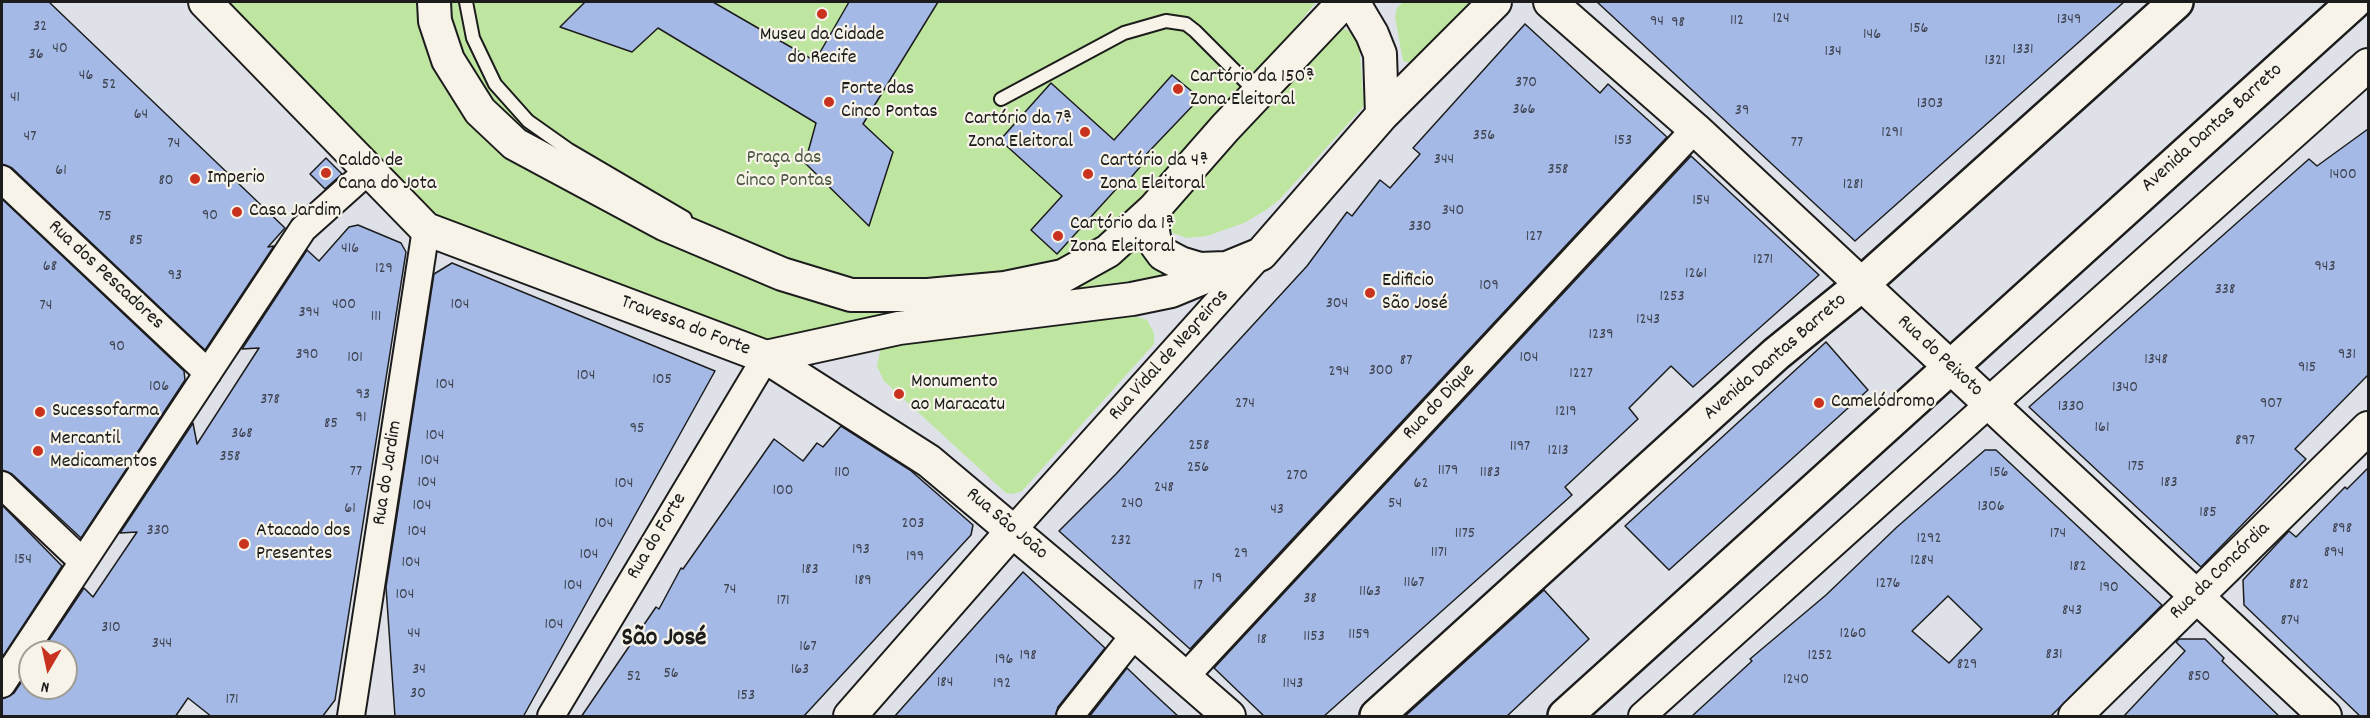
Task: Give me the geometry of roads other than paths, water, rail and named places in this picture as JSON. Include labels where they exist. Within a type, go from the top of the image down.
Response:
[{"type":"main road","name":"Avenida Dantas Barreto","points":[[1377,717],[1776,354],[1861,285],[2176,2]]},
{"type":"main road","name":"Avenida Dantas Barreto","points":[[1564,717],[2354,2]]},
{"type":"street","name":"Travessa do Forte","points":[[205,2],[426,229],[766,357],[899,328],[1132,299],[1171,291],[1261,254]]},
{"type":"street","points":[[434,2],[435,21],[448,60],[480,111],[515,144],[645,214],[782,274],[851,295],[928,295],[1005,288],[1063,276],[1108,251],[1154,208],[1344,2]]},
{"type":"street","points":[[1353,2],[1372,34],[1380,54],[1382,115]]},
{"type":"street","name":"Rua Vidal de Negreiros","points":[[850,717],[1382,115],[1495,2]]},
{"type":"street","name":"Rua do Peixoto","points":[[1551,2],[1695,129],[2325,717]]},
{"type":"street","points":[[1642,717],[2368,64]]},
{"type":"street","name":"Rua do Dique","points":[[1185,676],[1695,129]]},
{"type":"street","points":[[2,684],[303,229],[370,169]]},
{"type":"street","name":"Rua dos Pescadores","points":[[2,179],[208,374]]},
{"type":"street","points":[[1154,208],[1152,225],[1155,243],[1163,254],[1180,263],[1200,269],[1228,268]]},
{"type":"street","name":"Rua do Jardim","points":[[351,717],[426,229]]},
{"type":"street","name":"Rua São João","points":[[766,357],[929,461],[1185,676],[1228,717]]},
{"type":"street","name":"Rua do Forte","points":[[551,717],[766,357]]},
{"type":"street","name":"Rua da Concórdia","points":[[2075,717],[2368,428]]},
{"type":"street","points":[[2,485],[82,561]]},
{"type":"street","points":[[1070,717],[1135,634]]},
{"type":"lane","points":[[466,2],[473,38],[495,84],[528,121],[569,150],[782,274]]},
{"type":"lane","points":[[1001,99],[1124,33],[1166,21],[1186,24],[1195,31],[1258,94]]},
{"type":"place","name":"Museu da Cidade do Recife","points":[[822,14]]},
{"type":"place","name":"Cartório da 150ª Zona Eleitoral","points":[[1178,89]]},
{"type":"place","name":"Forte das Cinco Pontas","points":[[829,102]]},
{"type":"place","name":"Cartório da 7ª Zona Eleitoral","points":[[1085,132]]},
{"type":"place","name":"Caldo de Cana do Jota","points":[[326,173]]},
{"type":"place","name":"Cartório da 4ª Zona Eleitoral","points":[[1088,174]]},
{"type":"place","name":"Imperio","points":[[195,179]]},
{"type":"place","name":"Casa Jardim","points":[[237,212]]},
{"type":"place","name":"Cartório da 1ª Zona Eleitoral","points":[[1058,236]]},
{"type":"place","name":"Edificio São José","points":[[1370,293]]},
{"type":"place","name":"Monumento ao Maracatu","points":[[899,394]]},
{"type":"place","name":"Camelódromo","points":[[1819,403]]},
{"type":"place","name":"Sucessofarma","points":[[40,412]]},
{"type":"place","name":"Mercantil Medicamentos","points":[[38,451]]},
{"type":"place","name":"Atacado dos Presentes","points":[[244,544]]},
{"type":"district","name":"São José","points":[[664,640]]},
{"type":"park label","name":"Praça das Cinco Pontas","points":[[784,170]]}]
